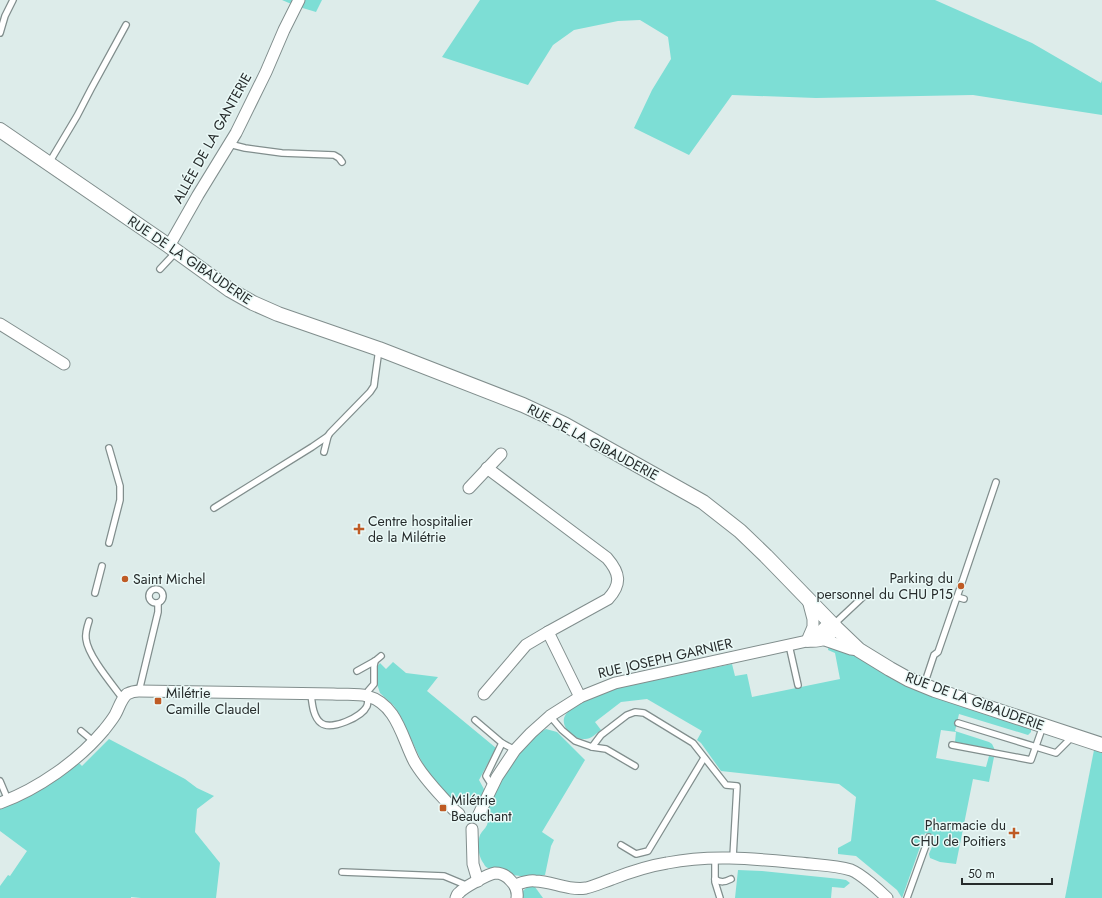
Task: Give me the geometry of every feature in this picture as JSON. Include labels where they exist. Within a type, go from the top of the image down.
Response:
[{"type":"street","name":"ALLÉE DE LA GANTERIE","points":[[173,249],[198,195],[229,144],[266,72],[299,0]]},
{"type":"street","name":"RUE DE LA GIBAUDERIE","points":[[0,130],[230,290],[252,303],[278,314],[379,349],[503,397],[564,424],[703,502],[740,531],[859,650],[890,669],[935,690],[1102,746]]},
{"type":"street","points":[[0,324],[64,364]]},
{"type":"street","points":[[469,488],[501,454]]},
{"type":"street","points":[[484,694],[526,645],[608,599],[614,592],[618,583],[617,573],[607,558],[487,468]]},
{"type":"street","points":[[808,599],[813,619],[813,627],[808,641]]},
{"type":"street","points":[[808,641],[833,625]]},
{"type":"street","points":[[825,640],[831,635],[833,625]]},
{"type":"street","points":[[548,632],[580,697]]},
{"type":"street","points":[[825,640],[851,649],[859,650]]},
{"type":"street","name":"RUE JOSEPH GARNIER","points":[[479,814],[498,777],[515,750],[550,716],[580,697],[615,683],[808,641],[816,642],[825,640]]},
{"type":"street","points":[[4,802],[24,793],[46,780],[93,742],[114,716],[123,699],[132,692],[360,695],[368,693],[392,712],[421,772],[459,814]]},
{"type":"street","points":[[472,829],[473,883]]},
{"type":"street","points":[[515,885],[526,882],[540,881],[570,888],[585,888],[637,870],[683,860],[749,858],[842,868],[853,871],[887,898]]},
{"type":"street","points":[[456,898],[459,892],[485,876],[494,873],[510,879],[515,885],[518,893],[517,898]]},
{"type":"lane","points":[[0,33],[5,16],[13,0]]},
{"type":"lane","points":[[48,164],[77,116],[126,25]]},
{"type":"lane","points":[[229,144],[245,148],[282,153],[334,155],[342,162]]},
{"type":"lane","points":[[160,269],[173,249]]},
{"type":"lane","points":[[214,508],[328,436],[374,386],[379,349]]},
{"type":"lane","points":[[324,452],[328,436]]},
{"type":"lane","points":[[109,448],[120,486],[120,500],[109,543]]},
{"type":"lane","points":[[924,685],[934,655],[940,652],[951,625],[957,597],[996,482]]},
{"type":"lane","points":[[95,593],[102,566]]},
{"type":"lane","points":[[833,625],[864,596]]},
{"type":"lane","points":[[957,597],[964,599]]},
{"type":"lane","points":[[139,691],[158,612],[158,603]]},
{"type":"lane","points":[[89,621],[86,629],[88,647],[93,657],[123,699]]},
{"type":"lane","points":[[789,645],[798,685]]},
{"type":"lane","points":[[357,671],[381,656]]},
{"type":"lane","points":[[311,694],[312,703],[317,718],[322,724],[343,723],[352,720],[367,706],[368,693],[374,684],[375,661]]},
{"type":"lane","points":[[592,747],[601,735],[627,715],[635,712],[644,713],[693,743],[726,785],[737,786],[733,858]]},
{"type":"lane","points":[[550,716],[562,730],[575,741],[592,747],[606,749],[635,766]]},
{"type":"lane","points":[[475,720],[502,743],[515,750]]},
{"type":"lane","points":[[958,723],[1056,754],[1072,736]]},
{"type":"lane","points":[[952,745],[1031,760],[1043,725]]},
{"type":"lane","points":[[81,731],[93,742]]},
{"type":"lane","points":[[493,787],[486,776],[502,743]]},
{"type":"lane","points":[[621,845],[636,854],[648,851],[704,758]]},
{"type":"lane","points":[[0,781],[4,802]]},
{"type":"lane","points":[[907,898],[929,837]]},
{"type":"lane","points":[[715,858],[715,880],[720,898]]},
{"type":"lane","points":[[342,872],[444,876],[473,883]]},
{"type":"lane","points":[[715,880],[720,882],[731,879]]},
{"type":"shaded area","points":[[282,0],[322,0],[316,12]]},
{"type":"shaded area","points":[[480,0],[935,0],[1032,43],[1101,83],[1102,80],[1102,115],[973,95],[816,98],[732,95],[689,155],[634,128],[652,90],[671,59],[668,37],[640,20],[618,21],[574,30],[553,45],[528,85],[442,57]]},
{"type":"shaded area","points":[[829,645],[847,650],[1031,728],[1031,732],[1028,735],[959,714],[955,731],[989,742],[995,750],[955,742],[956,732],[941,730],[936,758],[986,767],[989,756],[994,757],[989,782],[973,779],[956,864],[940,862],[930,858],[929,854],[936,837],[925,833],[902,898],[897,890],[856,856],[838,854],[838,848],[851,841],[856,797],[839,784],[721,771],[701,743],[697,740],[702,731],[647,699],[621,702],[595,722],[601,730],[587,739],[580,739],[576,737],[565,727],[564,718],[570,710],[583,702],[609,691],[732,664],[735,676],[747,674],[752,697],[840,679],[835,653],[828,650]]},
{"type":"shaded area","points":[[393,662],[406,673],[438,677],[427,691],[496,748],[479,780],[485,791],[479,800],[457,803],[451,799],[434,781],[425,768],[401,717],[394,706],[380,693],[377,684],[377,667],[380,663],[386,669]]},
{"type":"shaded area","points":[[546,729],[557,732],[585,760],[542,832],[554,840],[551,846],[545,875],[518,876],[488,868],[484,865],[480,858],[479,842],[480,835],[487,825],[488,810],[492,800],[504,777],[520,753],[529,742]]},
{"type":"shaded area","points":[[109,739],[214,796],[197,809],[195,832],[220,863],[216,898],[0,898],[0,886],[8,875],[10,876],[27,851],[0,831],[0,808],[31,794],[78,762],[82,766]]},
{"type":"shaded area","points":[[1094,750],[1102,753],[1102,898],[1065,898]]},
{"type":"shaded area","points":[[738,870],[840,879],[846,880],[850,883],[844,888],[832,887],[831,898],[735,898]]},
{"type":"shaded area","points":[[529,887],[535,887],[543,898],[521,898],[523,891]]},
{"type":"place","name":"Centre hospitalier de la Milétrie","points":[[359,529]]},
{"type":"place","name":"Saint Michel","points":[[125,579]]},
{"type":"place","name":"Parking du personnel du CHU P15","points":[[961,586]]},
{"type":"place","name":"Milétrie Camille Claudel","points":[[158,701]]},
{"type":"place","name":"Milétrie Beauchant","points":[[443,808]]},
{"type":"place","name":"Pharmacie du CHU de Poitiers","points":[[1014,833]]}]
